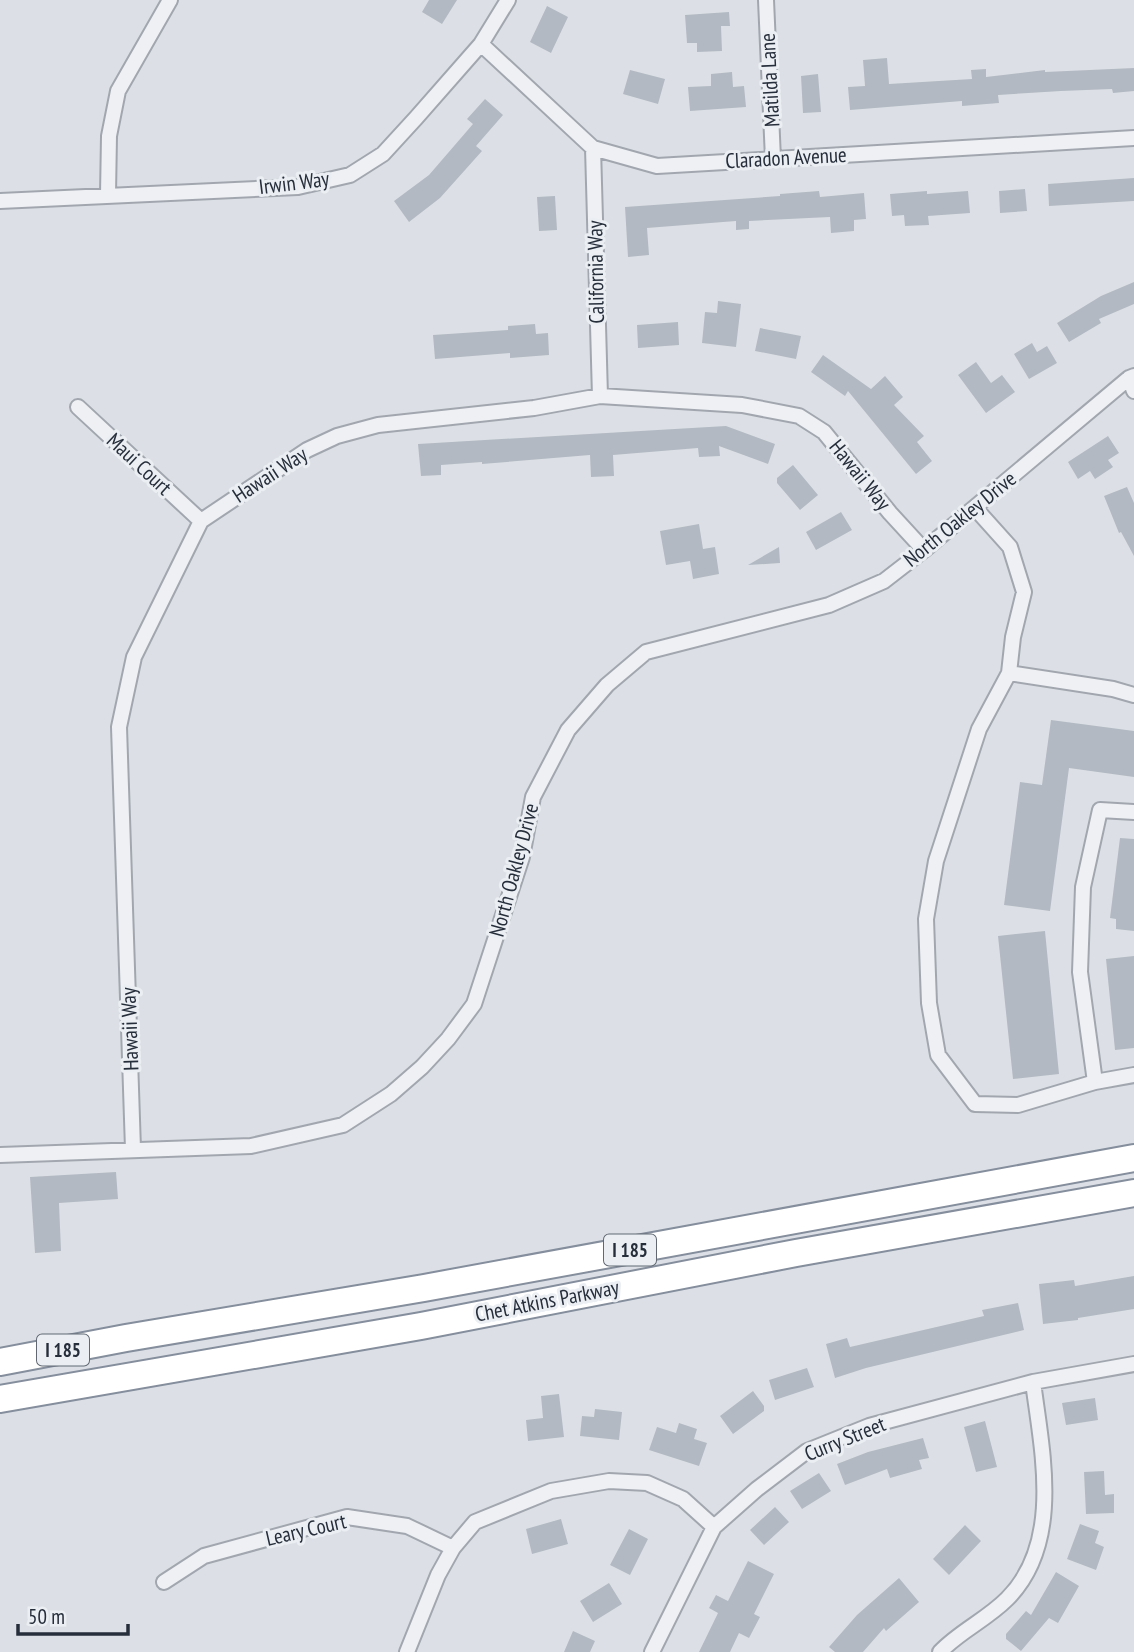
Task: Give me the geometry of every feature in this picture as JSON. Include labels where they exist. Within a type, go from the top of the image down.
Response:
[{"type":"highway","name":"Chet Atkins Parkway","points":[[0,1362],[125,1338],[424,1289],[1134,1158]]},
{"type":"highway","name":"Chet Atkins Parkway","points":[[0,1399],[421,1326],[796,1253],[1134,1193]]},
{"type":"highway","points":[[0,1353],[125,1338]]},
{"type":"highway","points":[[0,1405],[83,1384]]},
{"type":"street","points":[[108,194],[109,136],[118,91],[170,0]]},
{"type":"street","name":"Irwin Way","points":[[0,201],[298,187],[350,175],[383,155],[481,44],[508,0]]},
{"type":"street","name":"Matilda Lane","points":[[766,0],[773,159]]},
{"type":"street","name":"Claradon Avenue","points":[[481,44],[593,148],[657,166],[1134,138]]},
{"type":"street","name":"California Way","points":[[593,148],[600,396]]},
{"type":"street","name":"North Oakley Drive","points":[[0,1155],[251,1146],[343,1125],[391,1094],[448,1039],[474,1004],[522,857],[533,797],[568,730],[607,685],[646,652],[829,605],[884,581],[1132,382]]},
{"type":"street","name":"Hawaii Way","points":[[133,1149],[119,727],[134,657],[201,521],[307,450],[337,436],[378,425],[534,408],[600,396],[742,405],[799,416],[824,432],[924,550]]},
{"type":"street","name":"Maui Court","points":[[78,407],[201,521]]},
{"type":"street","points":[[975,508],[1010,547],[1024,592],[1013,637],[1009,673],[979,729],[936,861],[926,919],[929,1003],[938,1055],[975,1104],[1018,1105],[1095,1082],[1134,1075]]},
{"type":"street","points":[[1009,673],[1113,689],[1134,695]]},
{"type":"street","points":[[1095,1082],[1080,972],[1083,887],[1100,810],[1134,812]]},
{"type":"street","name":"Curry Street","points":[[652,1652],[714,1527],[757,1489],[807,1451],[869,1426],[1033,1382],[1134,1364]]},
{"type":"street","points":[[940,1652],[953,1639],[980,1623],[1010,1597],[1032,1563],[1041,1527],[1045,1482],[1033,1382]]},
{"type":"street","points":[[407,1652],[438,1574],[453,1548],[475,1522],[551,1491],[609,1481],[647,1483],[684,1499],[714,1527]]},
{"type":"street","name":"Leary Court","points":[[164,1582],[204,1556],[347,1517],[407,1526],[453,1548]]},
{"type":"building","points":[[429,0],[457,0],[442,24],[422,12]]},
{"type":"building","points":[[547,6],[568,17],[551,53],[530,42]]},
{"type":"building","points":[[729,12],[730,26],[721,26],[722,51],[697,52],[697,43],[687,43],[685,15]]},
{"type":"building","points":[[887,58],[889,84],[972,79],[971,70],[986,69],[986,77],[1045,70],[1134,68],[1134,91],[1113,93],[1112,89],[998,95],[999,103],[962,106],[962,101],[850,110],[848,87],[865,86],[863,60]]},
{"type":"building","points":[[630,70],[665,79],[658,104],[623,94]]},
{"type":"building","points":[[732,72],[733,87],[744,86],[746,107],[690,111],[688,87],[711,86],[711,74]]},
{"type":"building","points":[[818,74],[821,112],[803,113],[801,76]]},
{"type":"building","points":[[485,99],[503,115],[476,146],[482,151],[440,198],[409,222],[394,201],[429,175],[473,124],[467,119]]},
{"type":"building","points":[[1134,178],[1134,201],[1049,206],[1048,184]]},
{"type":"building","points":[[1025,189],[1027,211],[1000,213],[999,191]]},
{"type":"building","points":[[819,191],[820,197],[864,193],[866,219],[854,220],[854,231],[831,233],[830,217],[749,221],[749,229],[736,230],[736,221],[647,228],[649,255],[628,257],[625,207]]},
{"type":"building","points":[[927,191],[927,194],[968,191],[970,213],[928,216],[929,225],[905,226],[904,215],[892,216],[890,194]]},
{"type":"building","points":[[555,196],[557,230],[539,231],[537,197]]},
{"type":"building","points":[[1134,282],[1134,304],[1099,319],[1101,323],[1069,342],[1057,323],[1101,296]]},
{"type":"building","points":[[718,301],[741,304],[736,347],[702,343],[705,312],[717,313]]},
{"type":"building","points":[[678,322],[679,345],[638,348],[637,325]]},
{"type":"building","points":[[535,324],[536,334],[548,333],[549,355],[510,358],[510,353],[435,359],[433,335],[508,330],[508,326]]},
{"type":"building","points":[[760,328],[801,336],[796,359],[755,351]]},
{"type":"building","points":[[1032,343],[1037,352],[1047,346],[1057,363],[1029,379],[1014,354]]},
{"type":"building","points":[[823,355],[871,389],[885,376],[903,397],[894,405],[924,436],[917,442],[932,461],[916,474],[848,391],[845,396],[811,372]]},
{"type":"building","points":[[976,362],[991,383],[1002,375],[1015,392],[986,413],[958,375]]},
{"type":"building","points":[[726,426],[775,444],[768,464],[719,446],[720,456],[699,457],[698,448],[613,455],[614,476],[591,477],[590,455],[441,465],[441,475],[421,476],[418,444]]},
{"type":"building","points":[[1108,436],[1119,453],[1108,460],[1113,467],[1095,479],[1090,471],[1078,479],[1068,462]]},
{"type":"building","points":[[793,465],[818,495],[800,510],[777,483],[777,478]]},
{"type":"building","points":[[1127,487],[1134,503],[1134,556],[1121,532],[1119,533],[1104,496]]},
{"type":"building","points":[[841,512],[852,530],[816,550],[806,532]]},
{"type":"building","points":[[699,524],[703,549],[715,547],[719,574],[693,579],[690,561],[666,565],[660,531]]},
{"type":"building","points":[[779,547],[780,563],[748,565]]},
{"type":"building","points":[[1051,720],[1134,731],[1134,777],[1069,768],[1050,911],[1004,905],[1020,782],[1042,785]]},
{"type":"building","points":[[1120,838],[1134,839],[1134,931],[1116,929],[1116,919],[1110,918]]},
{"type":"building","points":[[1045,931],[1059,1074],[1013,1079],[998,936]]},
{"type":"building","points":[[1134,956],[1134,1048],[1115,1050],[1106,959]]},
{"type":"building","points":[[116,1172],[118,1199],[59,1203],[61,1251],[35,1253],[30,1177]]},
{"type":"building","points":[[1134,1276],[1134,1309],[1043,1324],[1039,1284],[1074,1280],[1075,1286]]},
{"type":"building","points":[[1018,1303],[1024,1330],[835,1378],[826,1344],[847,1338],[850,1347],[984,1316],[982,1310]]},
{"type":"building","points":[[807,1368],[814,1387],[775,1400],[769,1380]]},
{"type":"building","points":[[753,1391],[764,1406],[764,1411],[733,1434],[720,1416]]},
{"type":"building","points":[[559,1394],[564,1437],[528,1441],[526,1420],[543,1418],[541,1396]]},
{"type":"building","points":[[1095,1398],[1098,1420],[1066,1425],[1062,1403]]},
{"type":"building","points":[[595,1409],[622,1412],[619,1440],[580,1436],[582,1416],[594,1417]]},
{"type":"building","points":[[985,1421],[997,1467],[976,1472],[964,1427]]},
{"type":"building","points":[[679,1423],[697,1429],[694,1439],[707,1443],[699,1466],[649,1450],[657,1427],[676,1433]]},
{"type":"building","points":[[923,1438],[929,1458],[919,1460],[922,1469],[890,1478],[887,1469],[845,1485],[837,1464],[868,1452]]},
{"type":"building","points":[[1104,1471],[1105,1495],[1114,1494],[1114,1513],[1086,1514],[1084,1472]]},
{"type":"building","points":[[819,1473],[831,1491],[802,1509],[790,1491]]},
{"type":"building","points":[[775,1507],[789,1522],[764,1545],[750,1530]]},
{"type":"building","points":[[561,1519],[568,1544],[532,1554],[526,1529]]},
{"type":"building","points":[[1080,1524],[1099,1531],[1095,1543],[1104,1547],[1096,1570],[1067,1559]]},
{"type":"building","points":[[965,1525],[981,1541],[949,1575],[933,1559]]},
{"type":"building","points":[[629,1529],[648,1539],[630,1575],[610,1565]]},
{"type":"building","points":[[748,1561],[774,1574],[754,1614],[760,1617],[749,1638],[739,1633],[730,1652],[699,1652],[718,1613],[709,1608],[716,1595],[728,1601]]},
{"type":"building","points":[[1056,1572],[1079,1586],[1058,1623],[1049,1618],[1021,1651],[1006,1639],[1006,1634],[1026,1611],[1031,1615]]},
{"type":"building","points":[[899,1578],[919,1602],[886,1631],[884,1628],[863,1652],[835,1652],[829,1647],[857,1615]]},
{"type":"building","points":[[609,1583],[622,1604],[593,1622],[580,1601]]},
{"type":"building","points":[[573,1631],[595,1641],[590,1652],[564,1652]]}]
